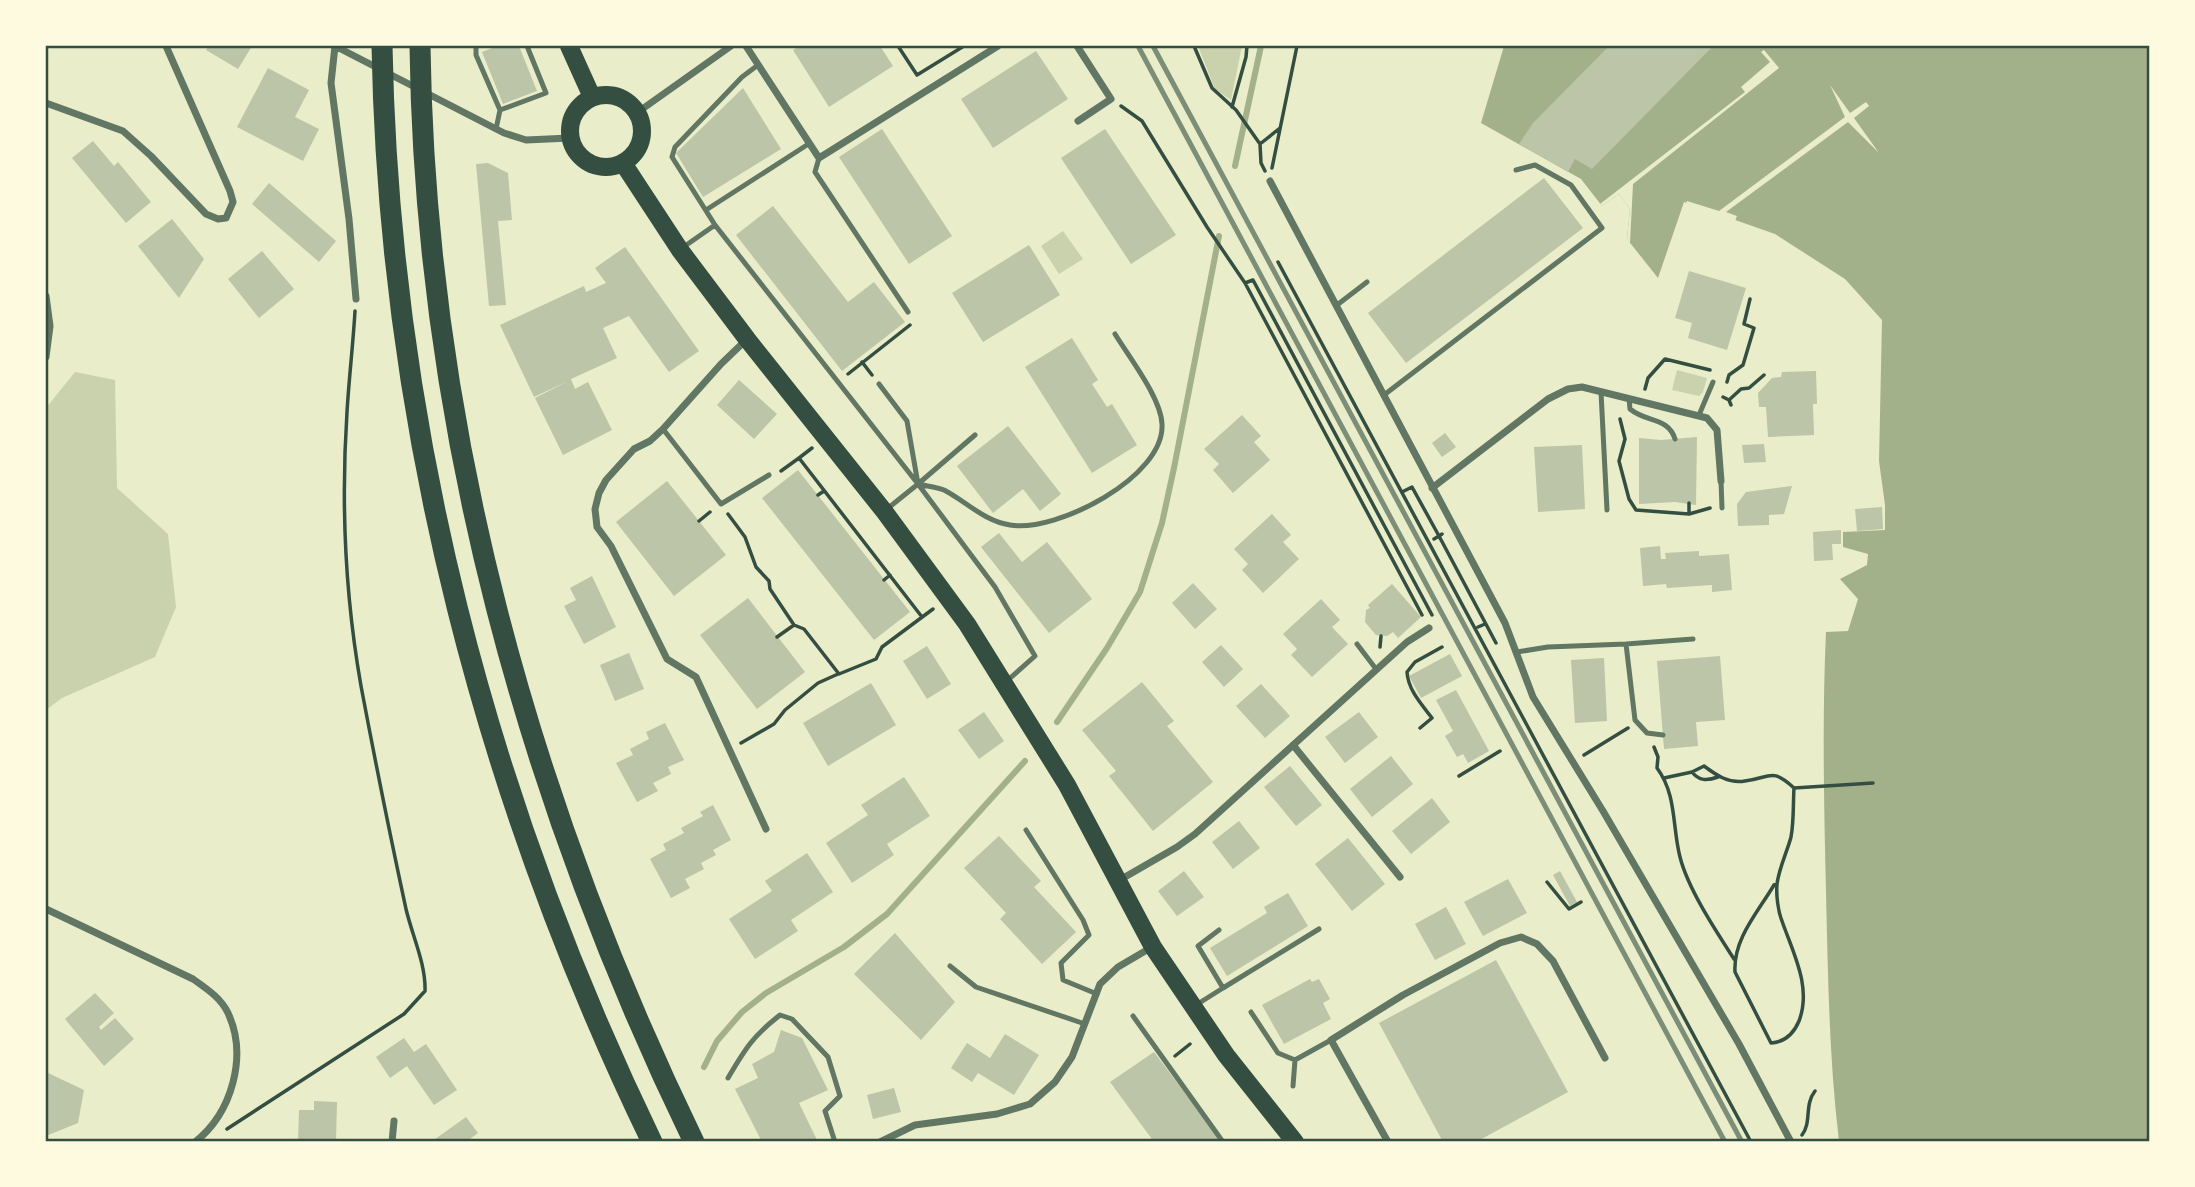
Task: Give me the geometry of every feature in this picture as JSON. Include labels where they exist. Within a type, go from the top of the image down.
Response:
[{"type":"highway","points":[[382,46],[392,227],[410,374],[423,456],[461,629],[498,757],[533,860],[585,994],[652,1142]]},
{"type":"highway","points":[[420,48],[433,261],[447,366],[469,491],[496,612],[536,751],[585,891],[694,1142]]},
{"type":"main road","points":[[569,46],[593,97]]},
{"type":"main road","points":[[605,94],[618,96],[629,102],[638,112],[642,135],[633,156],[613,167],[590,164],[581,158],[570,138],[572,118],[584,102],[605,94]]},
{"type":"main road","points":[[623,163],[680,250],[884,511],[967,624],[1067,785],[1153,947],[1226,1055],[1295,1142]]},
{"type":"street","points":[[46,103],[123,131],[151,156],[206,214],[218,219],[226,218],[233,202],[230,191],[166,46]]},
{"type":"street","points":[[356,299],[349,219],[331,83],[335,46],[496,128],[526,140],[570,138]]},
{"type":"street","points":[[638,112],[732,46]]},
{"type":"street","points":[[746,46],[819,158],[998,46]]},
{"type":"street","points":[[1077,46],[1111,99],[1078,121]]},
{"type":"street","points":[[1270,181],[1505,623],[1533,697],[1603,811],[1732,1033],[1791,1142]]},
{"type":"street","points":[[46,296],[50,326],[46,358]]},
{"type":"street","points":[[747,339],[663,429],[650,441],[634,449],[606,480],[594,509],[597,527],[611,546],[667,659],[696,677],[766,829]]},
{"type":"street","points":[[1432,488],[1548,399],[1568,389],[1582,387],[1707,418],[1717,430],[1721,481]]},
{"type":"street","points":[[1117,881],[1195,834],[1376,669],[1407,642],[1429,628]]},
{"type":"street","points":[[1293,745],[1400,877]]},
{"type":"street","points":[[46,909],[193,979],[213,993],[228,1012],[237,1042],[235,1074],[225,1104],[207,1132],[195,1142]]},
{"type":"street","points":[[1388,1142],[1331,1040],[1404,995],[1500,943],[1521,937],[1537,944],[1553,961],[1605,1058]]},
{"type":"street","points":[[880,1142],[915,1125],[997,1114],[1030,1104],[1055,1082],[1072,1057],[1100,984],[1118,967],[1153,947]]},
{"type":"street","points":[[392,1142],[394,1121]]},
{"type":"lane","points":[[476,46],[476,55],[500,110],[496,128]]},
{"type":"lane","points":[[500,110],[546,93],[527,46]]},
{"type":"lane","points":[[758,65],[742,77],[675,147],[672,157],[715,225],[918,484],[995,587],[1035,656],[1005,683]]},
{"type":"lane","points":[[706,210],[810,143]]},
{"type":"lane","points":[[819,158],[815,172],[908,312]]},
{"type":"lane","points":[[1384,396],[1602,228],[1571,185],[1535,165],[1516,170]]},
{"type":"lane","points":[[680,250],[715,225]]},
{"type":"lane","points":[[1337,305],[1367,282]]},
{"type":"lane","points":[[918,484],[943,489],[981,515],[1010,526],[1046,523],[1091,507],[1115,492],[1158,447],[1162,424],[1155,400],[1115,334]]},
{"type":"lane","points":[[1699,415],[1713,382]]},
{"type":"lane","points":[[879,384],[907,421],[918,484]]},
{"type":"lane","points":[[1601,392],[1607,510]]},
{"type":"lane","points":[[1629,398],[1630,409],[1640,417],[1662,423],[1672,430],[1675,439]]},
{"type":"lane","points":[[663,429],[720,504],[769,475]]},
{"type":"lane","points":[[884,511],[975,435]]},
{"type":"lane","points":[[1721,481],[1722,507]]},
{"type":"lane","points":[[1517,652],[1693,639]]},
{"type":"lane","points":[[1357,644],[1376,669]]},
{"type":"lane","points":[[1626,644],[1635,720],[1647,733],[1663,735]]},
{"type":"lane","points":[[1026,830],[1083,920],[1088,935],[1061,963],[1063,979],[1097,994]]},
{"type":"lane","points":[[1194,1007],[1319,929]]},
{"type":"lane","points":[[1219,930],[1198,946],[1223,988]]},
{"type":"lane","points":[[950,966],[976,987],[1085,1024]]},
{"type":"lane","points":[[1251,1012],[1278,1052],[1295,1060]]},
{"type":"lane","points":[[728,1078],[749,1042],[759,1032],[780,1015],[792,1019],[828,1057],[840,1096],[825,1111],[835,1142]]},
{"type":"lane","points":[[1133,1016],[1223,1142]]},
{"type":"lane","points":[[1295,1060],[1331,1040]]},
{"type":"lane","points":[[1293,1086],[1295,1060]]},
{"type":"path","points":[[898,46],[917,75],[964,46]]},
{"type":"path","points":[[1194,46],[1212,88],[1234,108],[1260,144],[1261,163],[1270,181]]},
{"type":"path","points":[[1234,108],[1247,46]]},
{"type":"path","points":[[1270,181],[1297,46]]},
{"type":"path","points":[[1111,99],[1142,121],[1245,283],[1429,628]]},
{"type":"path","points":[[1260,144],[1280,128]]},
{"type":"path","points":[[1278,262],[1751,1142]]},
{"type":"path","points":[[1245,283],[1252,280],[1435,621]]},
{"type":"path","points":[[207,1132],[228,1129],[404,1014],[425,991],[424,975],[408,919],[378,775],[347,587],[345,450],[356,299]]},
{"type":"path","points":[[1723,397],[1729,375],[1743,365],[1754,328],[1744,324],[1750,299]]},
{"type":"path","points":[[838,381],[910,326]]},
{"type":"path","points":[[1644,393],[1648,377],[1665,359],[1716,372]]},
{"type":"path","points":[[1729,400],[1764,375]]},
{"type":"path","points":[[1620,396],[1620,418],[1625,439],[1622,459],[1619,461],[1629,499],[1636,510],[1689,514],[1722,507]]},
{"type":"path","points":[[1716,399],[1723,397],[1729,400],[1731,405]]},
{"type":"path","points":[[769,475],[776,474],[812,448]]},
{"type":"path","points":[[799,458],[922,617]]},
{"type":"path","points":[[1402,492],[1412,487],[1436,538],[1496,643]]},
{"type":"path","points":[[818,495],[824,491]]},
{"type":"path","points":[[1689,503],[1689,514]]},
{"type":"path","points":[[720,504],[745,537],[755,567],[769,581],[769,589],[794,625],[804,629],[839,674]]},
{"type":"path","points":[[1436,538],[1444,533]]},
{"type":"path","points":[[884,580],[890,575]]},
{"type":"path","points":[[729,749],[774,724],[785,710],[818,683],[876,659],[882,647],[935,608]]},
{"type":"path","points":[[1478,627],[1485,624]]},
{"type":"path","points":[[777,637],[794,625]]},
{"type":"path","points":[[1380,652],[1381,636]]},
{"type":"path","points":[[1420,728],[1432,718],[1414,692],[1407,673],[1415,662],[1442,647]]},
{"type":"path","points":[[1494,663],[1499,661]]},
{"type":"path","points":[[1647,733],[1658,757],[1657,768],[1671,795],[1681,860],[1699,900],[1734,959]]},
{"type":"path","points":[[1579,758],[1616,735]]},
{"type":"path","points":[[1459,776],[1500,751]]},
{"type":"path","points":[[1664,778],[1692,772],[1704,766],[1731,781],[1745,781],[1773,774],[1784,778],[1794,788],[1873,783]]},
{"type":"path","points":[[1692,772],[1697,778],[1708,780],[1718,776]]},
{"type":"path","points":[[1777,884],[1738,943],[1734,959],[1735,972],[1771,1043],[1783,1040],[1795,1030],[1802,1013],[1802,979],[1782,921],[1777,884],[1791,835],[1794,788]]},
{"type":"path","points":[[1547,882],[1569,909],[1581,902]]},
{"type":"path","points":[[1802,1135],[1808,1127],[1810,1098],[1815,1091]]},
{"type":"shaded area","points":[[1198,46],[1242,46],[1231,100],[1215,89]]},
{"type":"shaded area","points":[[1504,46],[2149,46],[2149,1141],[1839,1141],[1827,954],[1824,762],[1826,632],[1848,631],[1858,599],[1840,579],[1867,565],[1868,554],[1843,547],[1843,532],[1885,530],[1885,505],[1879,461],[1882,320],[1845,279],[1775,234],[1684,202],[1658,278],[1627,239],[1630,209],[1619,194],[1602,206],[1581,179],[1481,123]]},
{"type":"shaded area","points":[[1063,231],[1083,259],[1059,274],[1041,246]]},
{"type":"shaded area","points":[[1677,370],[1707,378],[1699,396],[1672,390]]},
{"type":"shaded area","points":[[75,372],[115,380],[117,488],[168,534],[176,607],[155,657],[62,698],[46,710],[46,408]]},
{"type":"pier","points":[[1764,50],[1779,68],[1633,184],[1630,243],[1627,239],[1630,209],[1619,194],[1602,206],[1600,204],[1745,92],[1741,87],[1770,62],[1761,52]]},
{"type":"pier","points":[[1830,85],[1850,113],[1866,102],[1869,106],[1854,118],[1879,153],[1848,122],[1726,212],[1737,216],[1735,221],[1685,206],[1687,201],[1719,211],[1845,117]]},
{"type":"building","points":[[209,46],[252,46],[238,69],[206,50]]},
{"type":"building","points":[[491,46],[519,46],[537,91],[503,104],[482,52],[492,48]]},
{"type":"building","points":[[800,46],[880,46],[893,66],[829,107],[793,50]]},
{"type":"building","points":[[1609,46],[1713,46],[1592,169],[1575,159],[1568,172],[1519,144],[1533,123]]},
{"type":"building","points":[[1036,51],[1068,99],[993,148],[961,99]]},
{"type":"building","points":[[268,68],[309,90],[295,117],[319,129],[303,161],[237,127]]},
{"type":"building","points":[[743,88],[781,149],[703,197],[676,153]]},
{"type":"building","points":[[882,129],[952,236],[909,264],[839,157]]},
{"type":"building","points":[[1105,129],[1176,235],[1131,264],[1061,158]]},
{"type":"building","points":[[93,141],[114,166],[118,162],[151,202],[126,223],[72,158]]},
{"type":"building","points":[[488,163],[508,173],[512,220],[498,221],[506,305],[489,306],[476,164]]},
{"type":"building","points":[[1544,178],[1583,228],[1406,363],[1368,313]]},
{"type":"building","points":[[269,183],[336,241],[319,262],[252,204]]},
{"type":"building","points":[[773,206],[848,302],[874,282],[905,322],[842,371],[736,235]]},
{"type":"building","points":[[172,219],[204,259],[179,298],[138,246]]},
{"type":"building","points":[[1029,245],[1060,295],[983,342],[952,293]]},
{"type":"building","points":[[625,247],[699,351],[669,372],[629,316],[603,328],[617,358],[571,379],[575,389],[588,382],[612,430],[563,455],[535,398],[568,381],[534,397],[500,325],[584,286],[586,292],[606,283],[595,268]]},
{"type":"building","points":[[262,251],[294,289],[259,318],[228,279]]},
{"type":"building","points":[[1689,271],[1746,288],[1727,350],[1688,338],[1692,323],[1675,318]]},
{"type":"building","points":[[1072,338],[1098,380],[1092,384],[1107,407],[1112,404],[1137,445],[1092,473],[1025,367]]},
{"type":"building","points":[[1816,371],[1814,435],[1768,437],[1766,407],[1759,407],[1758,393],[1772,378],[1781,377],[1782,372]]},
{"type":"building","points":[[739,380],[777,414],[754,439],[717,405]]},
{"type":"building","points":[[1242,415],[1261,436],[1254,442],[1270,460],[1233,493],[1213,470],[1219,464],[1204,449]]},
{"type":"building","points":[[1008,426],[1061,494],[1040,511],[1023,489],[993,513],[957,466]]},
{"type":"building","points":[[1445,433],[1456,447],[1442,457],[1432,443]]},
{"type":"building","points":[[1697,437],[1696,505],[1675,502],[1639,504],[1639,438],[1661,440]]},
{"type":"building","points":[[1764,444],[1766,462],[1744,463],[1742,445]]},
{"type":"building","points":[[1582,445],[1585,509],[1538,512],[1534,447]]},
{"type":"building","points":[[798,470],[910,612],[874,640],[762,498]]},
{"type":"building","points":[[667,481],[726,555],[674,596],[616,522]]},
{"type":"building","points":[[1792,486],[1784,514],[1769,515],[1769,525],[1738,526],[1737,504],[1746,492]]},
{"type":"building","points":[[1882,507],[1883,529],[1857,531],[1855,509]]},
{"type":"building","points":[[1272,514],[1291,535],[1283,542],[1299,559],[1263,593],[1242,570],[1248,564],[1234,549]]},
{"type":"building","points":[[1841,530],[1841,544],[1832,544],[1833,560],[1814,561],[1813,532]]},
{"type":"building","points":[[999,533],[1022,562],[1047,542],[1092,599],[1049,633],[981,547]]},
{"type":"building","points":[[1660,546],[1661,559],[1666,559],[1665,553],[1699,551],[1699,556],[1729,554],[1732,590],[1712,592],[1712,585],[1667,588],[1666,584],[1643,586],[1640,548]]},
{"type":"building","points":[[592,576],[616,627],[584,644],[564,606],[576,600],[570,588]]},
{"type":"building","points":[[1193,583],[1217,609],[1195,629],[1172,603]]},
{"type":"building","points":[[1392,584],[1421,617],[1398,638],[1393,632],[1387,636],[1376,635],[1365,622],[1366,610],[1370,608],[1368,605]]},
{"type":"building","points":[[748,598],[805,672],[757,709],[700,635]]},
{"type":"building","points":[[1321,599],[1340,620],[1332,627],[1348,644],[1312,677],[1291,655],[1297,649],[1283,634]]},
{"type":"building","points":[[1221,645],[1243,669],[1224,687],[1202,662]]},
{"type":"building","points":[[927,646],[951,684],[927,699],[903,661]]},
{"type":"building","points":[[629,653],[644,689],[615,701],[600,665]]},
{"type":"building","points":[[1450,654],[1462,676],[1421,698],[1409,676]]},
{"type":"building","points":[[1720,656],[1725,720],[1696,722],[1698,746],[1664,749],[1657,661]]},
{"type":"building","points":[[1604,658],[1607,721],[1575,723],[1571,660]]},
{"type":"building","points":[[1142,682],[1174,721],[1167,726],[1213,782],[1153,831],[1109,776],[1116,771],[1082,730]]},
{"type":"building","points":[[871,683],[896,725],[828,766],[803,723]]},
{"type":"building","points":[[1261,684],[1290,716],[1265,738],[1236,706]]},
{"type":"building","points":[[1456,690],[1489,751],[1468,763],[1463,754],[1457,757],[1445,736],[1453,731],[1436,700]]},
{"type":"building","points":[[984,712],[1004,741],[979,759],[958,730]]},
{"type":"building","points":[[1359,712],[1378,737],[1345,763],[1325,737]]},
{"type":"building","points":[[665,723],[684,760],[668,767],[671,774],[653,783],[658,791],[637,802],[616,763],[633,755],[630,749],[649,739],[646,732]]},
{"type":"building","points":[[1391,756],[1413,784],[1372,817],[1350,789]]},
{"type":"building","points":[[1290,766],[1322,805],[1296,826],[1264,787]]},
{"type":"building","points":[[904,777],[930,816],[887,844],[894,855],[852,883],[826,843],[868,815],[861,805]]},
{"type":"building","points":[[1432,798],[1450,822],[1411,854],[1392,831]]},
{"type":"building","points":[[713,805],[731,840],[713,850],[716,855],[701,863],[704,869],[685,879],[690,888],[671,898],[650,859],[666,850],[663,844],[684,833],[681,828],[703,816],[700,812]]},
{"type":"building","points":[[1239,821],[1260,848],[1233,869],[1212,842]]},
{"type":"building","points":[[999,836],[1041,881],[1034,887],[1076,932],[1042,964],[1000,919],[1006,913],[964,868]]},
{"type":"building","points":[[1348,838],[1385,884],[1352,911],[1315,864]]},
{"type":"building","points":[[807,853],[833,892],[791,920],[798,931],[755,959],[729,919],[772,891],[765,881]]},
{"type":"building","points":[[1184,871],[1204,897],[1177,916],[1158,891]]},
{"type":"building","points":[[1560,871],[1577,902],[1570,906],[1553,875]]},
{"type":"building","points":[[1508,879],[1527,913],[1483,936],[1464,902]]},
{"type":"building","points":[[1288,893],[1308,926],[1227,976],[1210,948],[1267,913],[1264,907]]},
{"type":"building","points":[[1446,907],[1466,944],[1435,960],[1415,924]]},
{"type":"building","points":[[895,933],[955,1002],[921,1040],[854,974]]},
{"type":"building","points":[[1496,960],[1568,1092],[1476,1142],[1443,1142],[1379,1023]]},
{"type":"building","points":[[1310,979],[1312,982],[1319,979],[1330,999],[1323,1003],[1331,1019],[1284,1044],[1262,1005]]},
{"type":"building","points":[[95,993],[114,1013],[99,1027],[101,1030],[115,1018],[134,1039],[104,1066],[65,1019]]},
{"type":"building","points":[[781,1030],[802,1038],[828,1090],[799,1103],[818,1142],[762,1142],[735,1089],[758,1078],[752,1064],[774,1052]]},
{"type":"building","points":[[1005,1034],[1039,1055],[1014,1095],[978,1073],[972,1082],[951,1068],[967,1043],[990,1058]]},
{"type":"building","points":[[404,1038],[414,1052],[426,1044],[457,1090],[434,1105],[407,1066],[390,1078],[376,1057]]},
{"type":"building","points":[[1154,1052],[1222,1142],[1154,1142],[1110,1082]]},
{"type":"building","points":[[46,1072],[84,1090],[78,1123],[46,1136]]},
{"type":"building","points":[[894,1088],[901,1112],[873,1119],[867,1095]]},
{"type":"building","points":[[314,1101],[337,1102],[336,1142],[298,1142],[299,1110],[314,1110]]},
{"type":"building","points":[[466,1117],[478,1133],[466,1142],[431,1142]]},
{"type":"waterway","points":[[1235,166],[1261,46]]},
{"type":"waterway","points":[[1057,722],[1107,648],[1140,592],[1162,523],[1219,236]]},
{"type":"waterway","points":[[704,1067],[717,1041],[742,1012],[766,993],[844,947],[887,914],[1025,761]]},
{"type":"railway","points":[[1138,46],[1725,1142]]},
{"type":"railway","points":[[1153,46],[1742,1142]]}]
